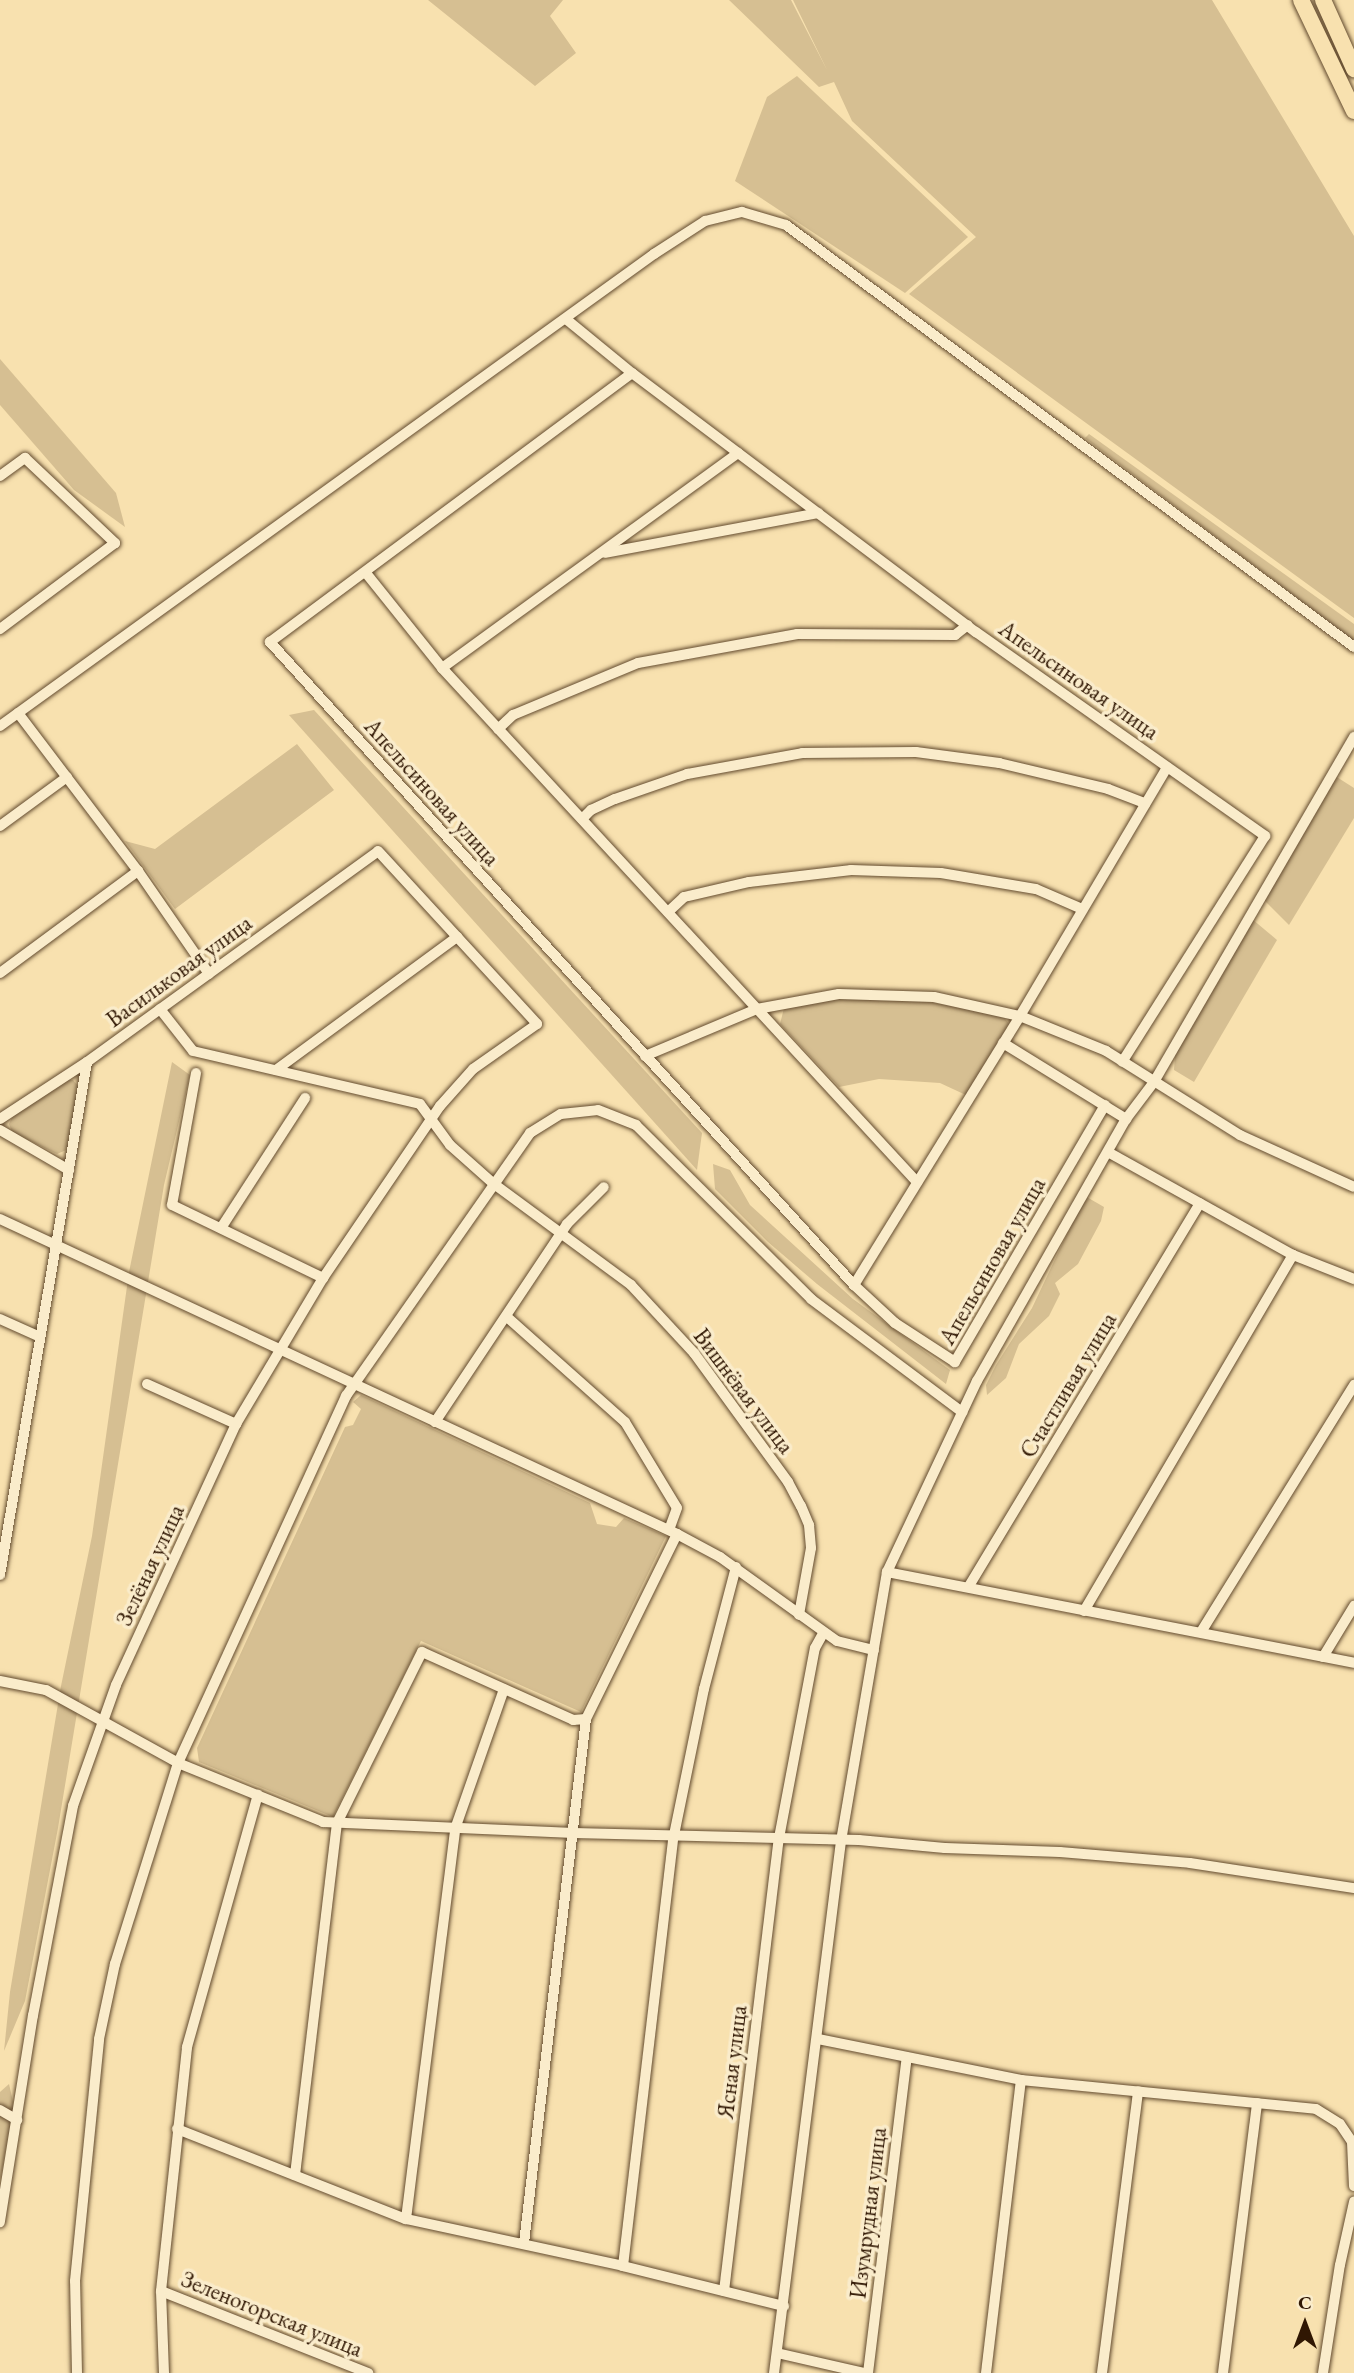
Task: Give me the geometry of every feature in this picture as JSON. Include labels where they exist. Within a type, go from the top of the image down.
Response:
[{"type":"main road","points":[[1301,0],[1354,111]]},
{"type":"main road","points":[[1323,0],[1354,69]]},
{"type":"street","points":[[0,726],[654,254],[705,221],[742,212],[786,225],[1354,647]]},
{"type":"street","points":[[566,319],[632,373]]},
{"type":"street","name":"Апельсиновая улица","points":[[1105,1105],[955,1362],[895,1323],[854,1285],[270,642],[632,373],[968,625],[1265,836],[1122,1062]]},
{"type":"street","points":[[442,668],[738,453]]},
{"type":"street","points":[[0,476],[26,458],[116,543],[0,629]]},
{"type":"street","points":[[602,554],[818,513]]},
{"type":"street","points":[[366,573],[442,668],[918,1182]]},
{"type":"street","name":"Апельсиновая улица","points":[[498,729],[513,715],[638,663],[797,634],[955,635],[968,625]]},
{"type":"street","points":[[18,713],[138,871],[209,974]]},
{"type":"street","points":[[774,2373],[841,1841],[887,1572],[962,1412],[1126,1119],[1154,1082],[1354,737]]},
{"type":"street","points":[[582,819],[591,810],[615,799],[687,774],[802,753],[916,752],[999,763],[1108,789],[1145,803]]},
{"type":"street","name":"Апельсиновая улица","points":[[854,1285],[1020,1016],[1167,767]]},
{"type":"street","points":[[0,826],[67,777]]},
{"type":"street","name":"Васильковая улица","points":[[0,1119],[87,1062],[379,851],[457,937]]},
{"type":"street","points":[[668,912],[684,897],[749,882],[851,870],[941,873],[1036,889],[1083,909]]},
{"type":"street","points":[[0,974],[138,871]]},
{"type":"street","points":[[160,1009],[192,1051],[420,1104],[432,1118],[473,1069],[537,1024],[457,937],[276,1070]]},
{"type":"street","points":[[645,1056],[757,1009],[839,994],[934,997],[1020,1016],[1106,1051],[1240,1135],[1354,1186]]},
{"type":"street","points":[[1003,1043],[1126,1119]]},
{"type":"street","points":[[0,1575],[87,1062]]},
{"type":"street","points":[[196,1073],[172,1205],[323,1279]]},
{"type":"street","points":[[221,1228],[305,1098]]},
{"type":"street","points":[[78,2373],[75,2281],[99,2039],[115,1964],[178,1763],[230,1646],[354,1384],[530,1133],[561,1114],[598,1110],[636,1125],[811,1299],[962,1412]]},
{"type":"street","name":"Вишнёвая улица","points":[[432,1118],[450,1145],[494,1184],[631,1285],[694,1353],[788,1482],[808,1525],[811,1548],[799,1615]]},
{"type":"street","name":"Зелёная улица","points":[[0,2222],[33,2015],[74,1806],[116,1685],[236,1424],[323,1279],[432,1118]]},
{"type":"street","points":[[0,1130],[69,1170]]},
{"type":"street","points":[[1108,1152],[1293,1255],[1354,1279]]},
{"type":"street","points":[[435,1422],[567,1224],[604,1187]]},
{"type":"street","name":"Счастливая улица","points":[[969,1587],[1200,1203]]},
{"type":"street","points":[[0,1219],[278,1351],[673,1532],[736,1567],[837,1641],[874,1650]]},
{"type":"street","points":[[1084,1611],[1293,1255]]},
{"type":"street","points":[[507,1317],[625,1422],[677,1508],[673,1532],[586,1719],[524,2244]]},
{"type":"street","points":[[0,1319],[40,1337]]},
{"type":"street","points":[[148,1384],[236,1424]]},
{"type":"street","points":[[1201,1632],[1354,1385]]},
{"type":"street","points":[[623,2266],[674,1835],[704,1689],[736,1567]]},
{"type":"street","points":[[887,1572],[1354,1662]]},
{"type":"street","points":[[1323,1657],[1354,1606]]},
{"type":"street","points":[[779,1838],[815,1648],[824,1632]]},
{"type":"street","points":[[295,2175],[337,1823],[422,1652],[573,1720],[586,1719]]},
{"type":"street","points":[[0,1681],[46,1690],[178,1763],[323,1822],[455,1829],[779,1838],[1060,1852],[1177,1862],[1354,1888]]},
{"type":"street","points":[[406,2218],[455,1829],[504,1689]]},
{"type":"street","points":[[164,2373],[161,2291],[168,2204],[187,2047],[258,1795]]},
{"type":"street","name":"Ясная улица","points":[[724,2291],[779,1838]]},
{"type":"street","points":[[818,2039],[1021,2080],[1316,2109],[1340,2124],[1352,2142],[1354,2186]]},
{"type":"street","name":"Изумрудная улица","points":[[777,2353],[866,2373],[907,2057]]},
{"type":"street","points":[[986,2373],[1021,2080]]},
{"type":"street","points":[[1102,2373],[1138,2091]]},
{"type":"street","points":[[1223,2373],[1257,2103]]},
{"type":"street","points":[[0,2110],[17,2120]]},
{"type":"street","points":[[177,2129],[406,2218],[623,2266],[784,2306]]},
{"type":"street","points":[[1323,2373],[1340,2265],[1354,2202]]},
{"type":"street","name":"Зеленогорская улица","points":[[161,2291],[368,2373]]},
{"type":"shaded area","points":[[428,0],[563,0],[550,16],[576,53],[535,86]]},
{"type":"shaded area","points":[[729,0],[791,0],[827,70],[793,0],[1212,0],[1354,236],[1354,618],[909,294],[976,237],[852,121],[834,82],[819,87]]},
{"type":"shaded area","points":[[797,76],[968,237],[905,293],[735,181],[767,97]]},
{"type":"shaded area","points":[[0,359],[116,493],[125,527],[74,490],[0,405]]},
{"type":"shaded area","points":[[1089,434],[1354,624],[1354,641],[1085,438]]},
{"type":"shaded area","points":[[314,710],[702,1133],[697,1170],[289,715]]},
{"type":"shaded area","points":[[297,744],[334,790],[175,909],[125,841],[155,849]]},
{"type":"shaded area","points":[[1332,774],[1354,788],[1354,818],[1289,925],[1264,900]]},
{"type":"shaded area","points":[[1252,919],[1277,940],[1194,1082],[1174,1070],[1176,1042]]},
{"type":"shaded area","points":[[906,998],[1002,1015],[1010,1025],[968,1096],[940,1083],[879,1079],[839,1087],[780,1024],[784,1008],[829,999]]},
{"type":"shaded area","points":[[172,1062],[190,1075],[164,1185],[58,1828],[25,2001],[4,2051],[10,1992],[61,1686],[92,1536],[129,1272]]},
{"type":"shaded area","points":[[64,1079],[73,1080],[79,1087],[71,1148],[57,1154],[12,1132],[9,1124],[12,1117]]},
{"type":"shaded area","points":[[713,1164],[730,1170],[750,1205],[853,1299],[950,1370],[946,1384],[817,1284],[768,1242],[715,1189]]},
{"type":"shaded area","points":[[1085,1196],[1104,1207],[1101,1221],[1078,1264],[1055,1283],[1060,1294],[1049,1316],[1019,1344],[1006,1378],[987,1395],[986,1385],[1032,1308]]},
{"type":"shaded area","points":[[361,1395],[590,1503],[597,1524],[616,1527],[624,1518],[666,1536],[581,1712],[421,1641],[333,1817],[199,1762],[197,1748],[345,1427],[353,1425],[361,1409],[353,1402]]},
{"type":"shaded area","points":[[9,2084],[14,2106],[0,2181],[0,2092]]}]
